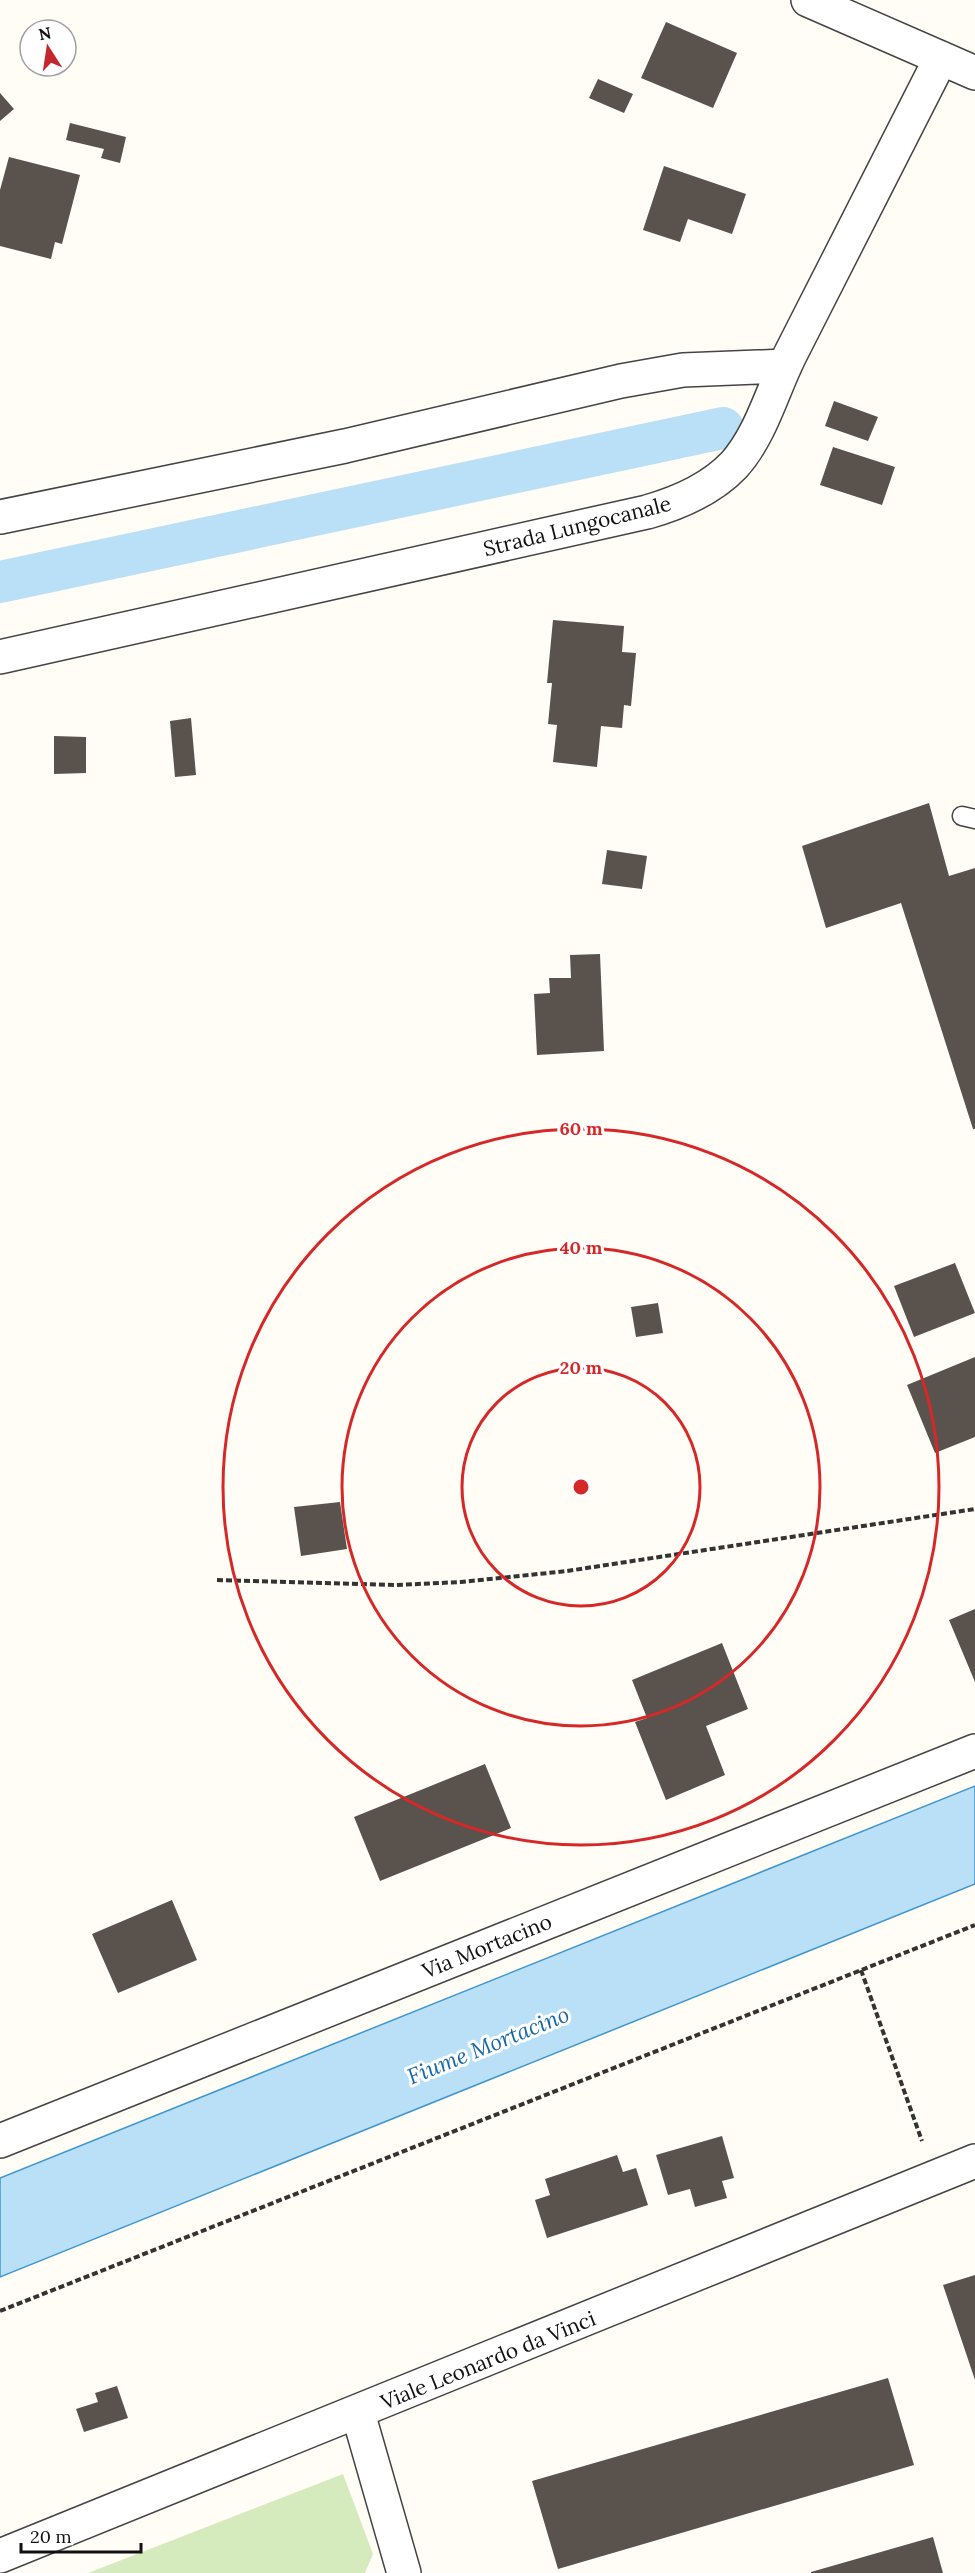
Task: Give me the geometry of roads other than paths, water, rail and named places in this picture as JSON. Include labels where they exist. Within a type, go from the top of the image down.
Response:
[{"type":"street","points":[[808,0],[975,73]]},
{"type":"street","name":"Strada Lungocanale","points":[[0,657],[660,508],[707,487],[735,464],[752,438],[785,366],[941,58]]},
{"type":"street","points":[[0,517],[345,446],[621,381],[683,370],[785,366]]},
{"type":"street","name":"Via Mortacino","points":[[0,2141],[975,1751]]},
{"type":"street","name":"Viale Leonardo da Vinci","points":[[14,2559],[358,2413],[975,2162]]},
{"type":"street","points":[[358,2413],[404,2573]]},
{"type":"water","name":"Fiume Mortacino","points":[[975,1786],[975,1884],[0,2277],[0,2178]]},
{"type":"waterway","points":[[0,582],[723,428]]}]
